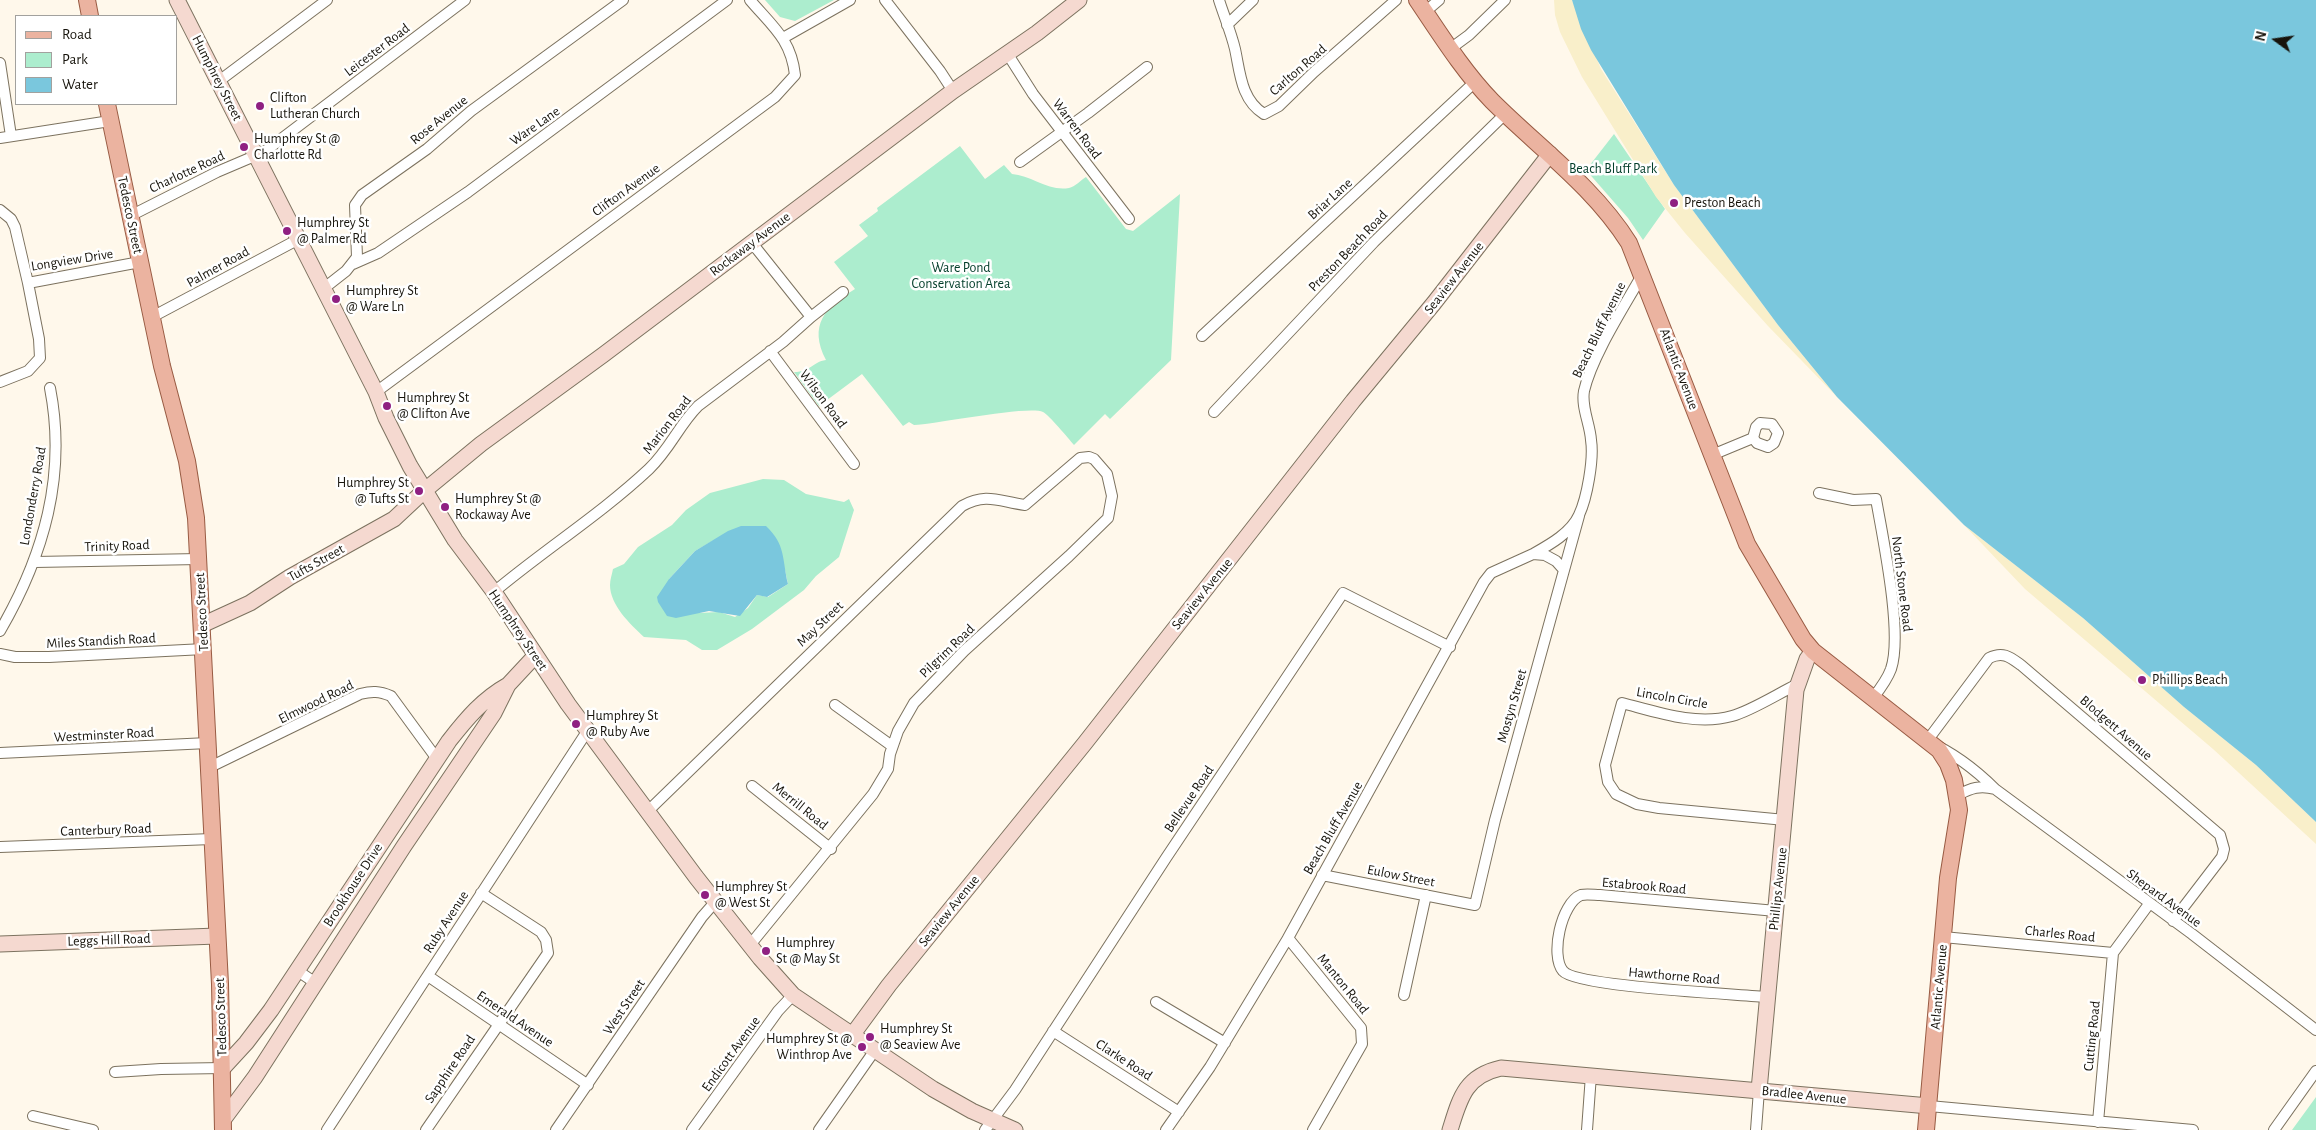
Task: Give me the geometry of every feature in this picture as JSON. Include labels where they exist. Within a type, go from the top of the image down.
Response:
[{"type":"main road","points":[[87,0],[90,15]]},
{"type":"main road","name":"Atlantic Avenue","points":[[1421,6],[1450,49],[1476,81],[1505,114],[1550,154],[1593,198],[1629,243],[1747,544],[1794,625],[1813,651],[1939,750],[1948,764],[1958,795],[1958,822],[1952,844],[1926,1130]]},
{"type":"main road","name":"Tedesco Street","points":[[107,105],[152,317],[187,461],[195,510],[210,767],[223,1068],[223,1125]]},
{"type":"main road","name":"Atlantic Avenue","points":[[1928,741],[1947,789],[1952,844]]},
{"type":"street","points":[[219,82],[327,0]]},
{"type":"street","name":"Leicester Road","points":[[256,156],[311,118],[464,0]]},
{"type":"street","name":"Rose Avenue","points":[[353,264],[358,254],[355,205],[362,195],[427,149],[471,111],[623,0]]},
{"type":"street","name":"Ware Lane","points":[[353,264],[378,253],[468,192],[727,0]]},
{"type":"street","points":[[750,0],[783,38],[850,0]]},
{"type":"street","points":[[885,0],[940,71],[953,91]]},
{"type":"street","name":"Rockaway Avenue","points":[[424,492],[481,444],[598,359],[953,91],[1080,0]]},
{"type":"street","name":"Carlton Road","points":[[1219,0],[1234,48],[1241,83],[1254,108],[1264,114],[1279,106],[1396,0]]},
{"type":"street","points":[[1227,25],[1253,0]]},
{"type":"street","points":[[1421,6],[1439,0]]},
{"type":"street","points":[[1450,49],[1470,35],[1505,0]]},
{"type":"street","name":"Humphrey Street","points":[[181,2],[297,240],[376,392],[390,426],[424,492],[455,540],[494,592],[535,656],[588,730],[750,945],[793,994],[989,1125],[1015,1130]]},
{"type":"street","name":"Clifton Avenue","points":[[376,392],[775,97],[795,75],[791,52],[783,38]]},
{"type":"street","name":"Warren Road","points":[[1006,53],[1033,94],[1128,219]]},
{"type":"street","points":[[0,63],[11,136]]},
{"type":"street","points":[[1020,162],[1063,132],[1147,67]]},
{"type":"street","name":"Briar Lane","points":[[1202,336],[1476,81]]},
{"type":"street","name":"Preston Beach Road","points":[[1214,412],[1374,242],[1505,114]]},
{"type":"street","points":[[0,138],[110,121]]},
{"type":"street","name":"Seaview Avenue","points":[[853,1034],[889,984],[1085,743],[1353,401],[1434,303],[1550,154]]},
{"type":"street","name":"Charlotte Road","points":[[130,216],[217,172],[256,156]]},
{"type":"street","name":"Longview Drive","points":[[0,210],[11,219],[15,226],[28,283],[140,262]]},
{"type":"street","name":"Palmer Road","points":[[152,317],[297,240]]},
{"type":"street","points":[[752,242],[811,317]]},
{"type":"street","points":[[322,289],[353,264]]},
{"type":"street","name":"Beach Bluff Avenue","points":[[1166,1130],[1225,1042],[1288,938],[1491,573],[1533,554],[1558,538],[1579,516],[1590,473],[1592,455],[1592,440],[1584,403],[1585,390],[1605,343],[1642,275]]},
{"type":"street","points":[[0,382],[28,372],[40,358],[39,339],[28,283]]},
{"type":"street","name":"Marion Road","points":[[494,592],[633,484],[661,456],[677,436],[690,414],[698,406],[843,292]]},
{"type":"street","name":"Wilson Road","points":[[770,351],[854,464]]},
{"type":"street","name":"Londonderry Road","points":[[0,631],[35,562],[46,524],[56,454],[57,428],[50,388]]},
{"type":"street","points":[[1712,455],[1753,438]]},
{"type":"street","name":"Pilgrim Road","points":[[750,945],[831,849],[883,780],[888,769],[892,746],[905,716],[942,673],[1108,518],[1112,496],[1110,483],[1104,470],[1094,459],[1088,457],[1080,458],[1029,503]]},
{"type":"street","name":"Tufts Street","points":[[202,625],[250,602],[290,577],[394,519],[424,492]]},
{"type":"street","name":"North Stone Road","points":[[1819,493],[1853,500],[1876,499],[1895,637],[1891,669],[1885,683],[1873,698]]},
{"type":"street","name":"May Street","points":[[648,811],[962,506],[973,500],[988,498],[1022,505],[1029,503]]},
{"type":"street","name":"Mostyn Street","points":[[1475,905],[1495,820],[1579,516]]},
{"type":"street","points":[[1533,554],[1546,555],[1556,561],[1564,570]]},
{"type":"street","name":"Trinity Road","points":[[35,562],[199,559]]},
{"type":"street","name":"Bellevue Road","points":[[989,1125],[1015,1090],[1166,858],[1343,593],[1450,647]]},
{"type":"street","name":"Miles Standish Road","points":[[0,654],[15,657],[49,657],[204,649]]},
{"type":"street","name":"Phillips Avenue","points":[[1756,1130],[1767,997],[1798,684],[1807,659],[1813,651]]},
{"type":"street","name":"Blodgett Avenue","points":[[1928,741],[1989,658],[2002,654],[2009,656],[2220,834],[2224,849],[2222,857],[2173,921]]},
{"type":"street","name":"Brookhouse Drive","points":[[223,1125],[494,713],[508,685],[535,656]]},
{"type":"street","name":"Lincoln Circle","points":[[1785,820],[1735,817],[1637,804],[1616,794],[1608,782],[1605,765],[1622,703],[1668,714],[1701,719],[1718,719],[1734,716],[1798,684]]},
{"type":"street","name":"Brookhouse Drive","points":[[223,1068],[246,1043],[298,971],[437,759],[473,710],[495,692],[508,685]]},
{"type":"street","name":"Elmwood Road","points":[[210,767],[360,694],[371,691],[391,696],[437,759]]},
{"type":"street","points":[[835,705],[892,746]]},
{"type":"street","name":"Ruby Avenue","points":[[327,1130],[588,730]]},
{"type":"street","name":"Shepard Avenue","points":[[1928,741],[1952,752],[1979,773],[1995,789],[2316,1030]]},
{"type":"street","name":"Westminster Road","points":[[0,753],[208,743]]},
{"type":"street","name":"Merrill Road","points":[[752,786],[831,849]]},
{"type":"street","points":[[1958,795],[1975,787],[1986,786],[1995,789]]},
{"type":"street","points":[[410,800],[428,813]]},
{"type":"street","name":"Canterbury Road","points":[[0,847],[212,840]]},
{"type":"street","name":"Eulow Street","points":[[1322,875],[1475,905]]},
{"type":"street","name":"Sapphire Road","points":[[426,1130],[548,952],[548,945],[541,932],[481,893]]},
{"type":"street","points":[[1404,996],[1426,894]]},
{"type":"street","name":"Estabrook Road","points":[[1579,979],[1563,971],[1558,950],[1558,934],[1569,906],[1580,896],[1600,895],[1776,911]]},
{"type":"street","name":"West Street","points":[[558,1129],[662,974],[716,901]]},
{"type":"street","name":"Charles Road","points":[[1943,937],[2113,953],[2149,904]]},
{"type":"street","name":"Leggs Hill Road","points":[[0,944],[217,936]]},
{"type":"street","name":"Manton Road","points":[[1288,938],[1361,1028],[1362,1035],[1362,1044],[1314,1130]]},
{"type":"street","name":"Cutting Road","points":[[2098,1122],[2113,953]]},
{"type":"street","points":[[298,971],[317,984]]},
{"type":"street","name":"Emerald Avenue","points":[[428,976],[588,1085]]},
{"type":"street","name":"Hawthorne Road","points":[[1579,979],[1661,989],[1767,997]]},
{"type":"street","name":"Endicott Avenue","points":[[692,1130],[778,1011],[793,994]]},
{"type":"street","points":[[1156,1002],[1225,1042]]},
{"type":"street","name":"Clarke Road","points":[[1053,1031],[1179,1112]]},
{"type":"street","points":[[819,1130],[875,1050]]},
{"type":"street","points":[[114,1072],[223,1068]]},
{"type":"street","name":"Bradlee Avenue","points":[[1450,1130],[1462,1096],[1473,1081],[1488,1071],[1501,1068],[1516,1068],[2193,1130]]},
{"type":"street","points":[[2274,1130],[2316,1071]]},
{"type":"street","points":[[1587,1130],[1591,1075]]},
{"type":"street","points":[[32,1116],[93,1130]]},
{"type":"green space","points":[[765,0],[834,0],[795,21],[780,17]]},
{"type":"green space","name":"Beach Bluff Park","points":[[1614,134],[1665,209],[1643,240],[1628,218],[1586,170]]},
{"type":"green space","name":"Ware Pond Conservation Area","points":[[960,146],[985,179],[1004,165],[1012,174],[1026,177],[1054,188],[1071,187],[1086,177],[1126,229],[1133,231],[1180,194],[1171,360],[1110,419],[1105,414],[1074,445],[1046,414],[1034,411],[1002,413],[914,425],[909,422],[903,426],[862,374],[819,406],[794,372],[808,369],[826,360],[819,337],[819,327],[822,318],[835,303],[855,289],[834,262],[868,236],[859,225],[878,211],[877,208]]},
{"type":"green space","points":[[763,479],[784,480],[806,494],[844,502],[849,499],[854,510],[839,557],[816,576],[804,590],[752,629],[717,650],[702,650],[686,640],[644,637],[622,614],[613,600],[610,585],[613,569],[624,564],[638,547],[672,525],[686,510],[710,493]],"holes":[[[714,540],[785,570],[788,584],[768,597],[757,595],[748,608],[735,617],[719,612],[698,613],[669,579],[695,551]]]},
{"type":"green space","points":[[2316,1097],[2316,1130],[2292,1130]]},
{"type":"sand","name":"Preston Beach","points":[[1554,0],[1572,0],[1601,69],[1674,185],[1778,325],[1837,397],[1768,326],[1685,233],[1656,197],[1582,77],[1560,32],[1555,15]]},
{"type":"sand","name":"Phillips Beach","points":[[1964,525],[2083,618],[2184,707],[2256,765],[2316,822],[2316,844],[2213,749],[2025,589]]},
{"type":"water","points":[[1572,0],[2316,0],[2316,822],[2256,765],[2184,707],[2083,618],[1964,525],[1837,397],[1778,325],[1674,185],[1591,50],[1581,29]]},
{"type":"water","points":[[741,526],[766,526],[772,533],[780,546],[788,584],[767,597],[757,595],[740,616],[709,611],[676,618],[667,616],[657,597],[669,579],[695,551],[728,531]]},
{"type":"place","name":"Clifton Lutheran Church","points":[[260,106]]},
{"type":"place","name":"Humphrey St @ Charlotte Rd","points":[[244,147]]},
{"type":"place","name":"Preston Beach","points":[[1674,203]]},
{"type":"place","name":"Humphrey St @ Palmer Rd","points":[[287,231]]},
{"type":"place","name":"Humphrey St @ Ware Ln","points":[[336,299]]},
{"type":"place","name":"Humphrey St @ Clifton Ave","points":[[387,406]]},
{"type":"place","name":"Humphrey St @ Tufts St","points":[[419,491]]},
{"type":"place","name":"Humphrey St @ Rockaway Ave","points":[[445,507]]},
{"type":"place","name":"Phillips Beach","points":[[2142,680]]},
{"type":"place","name":"Humphrey St @ Ruby Ave","points":[[576,724]]},
{"type":"place","name":"Humphrey St @ West St","points":[[705,895]]},
{"type":"place","name":"Humphrey St @ May St","points":[[766,951]]},
{"type":"place","name":"Humphrey St @ Seaview Ave","points":[[870,1037]]},
{"type":"place","name":"Humphrey St @ Winthrop Ave","points":[[862,1047]]}]
